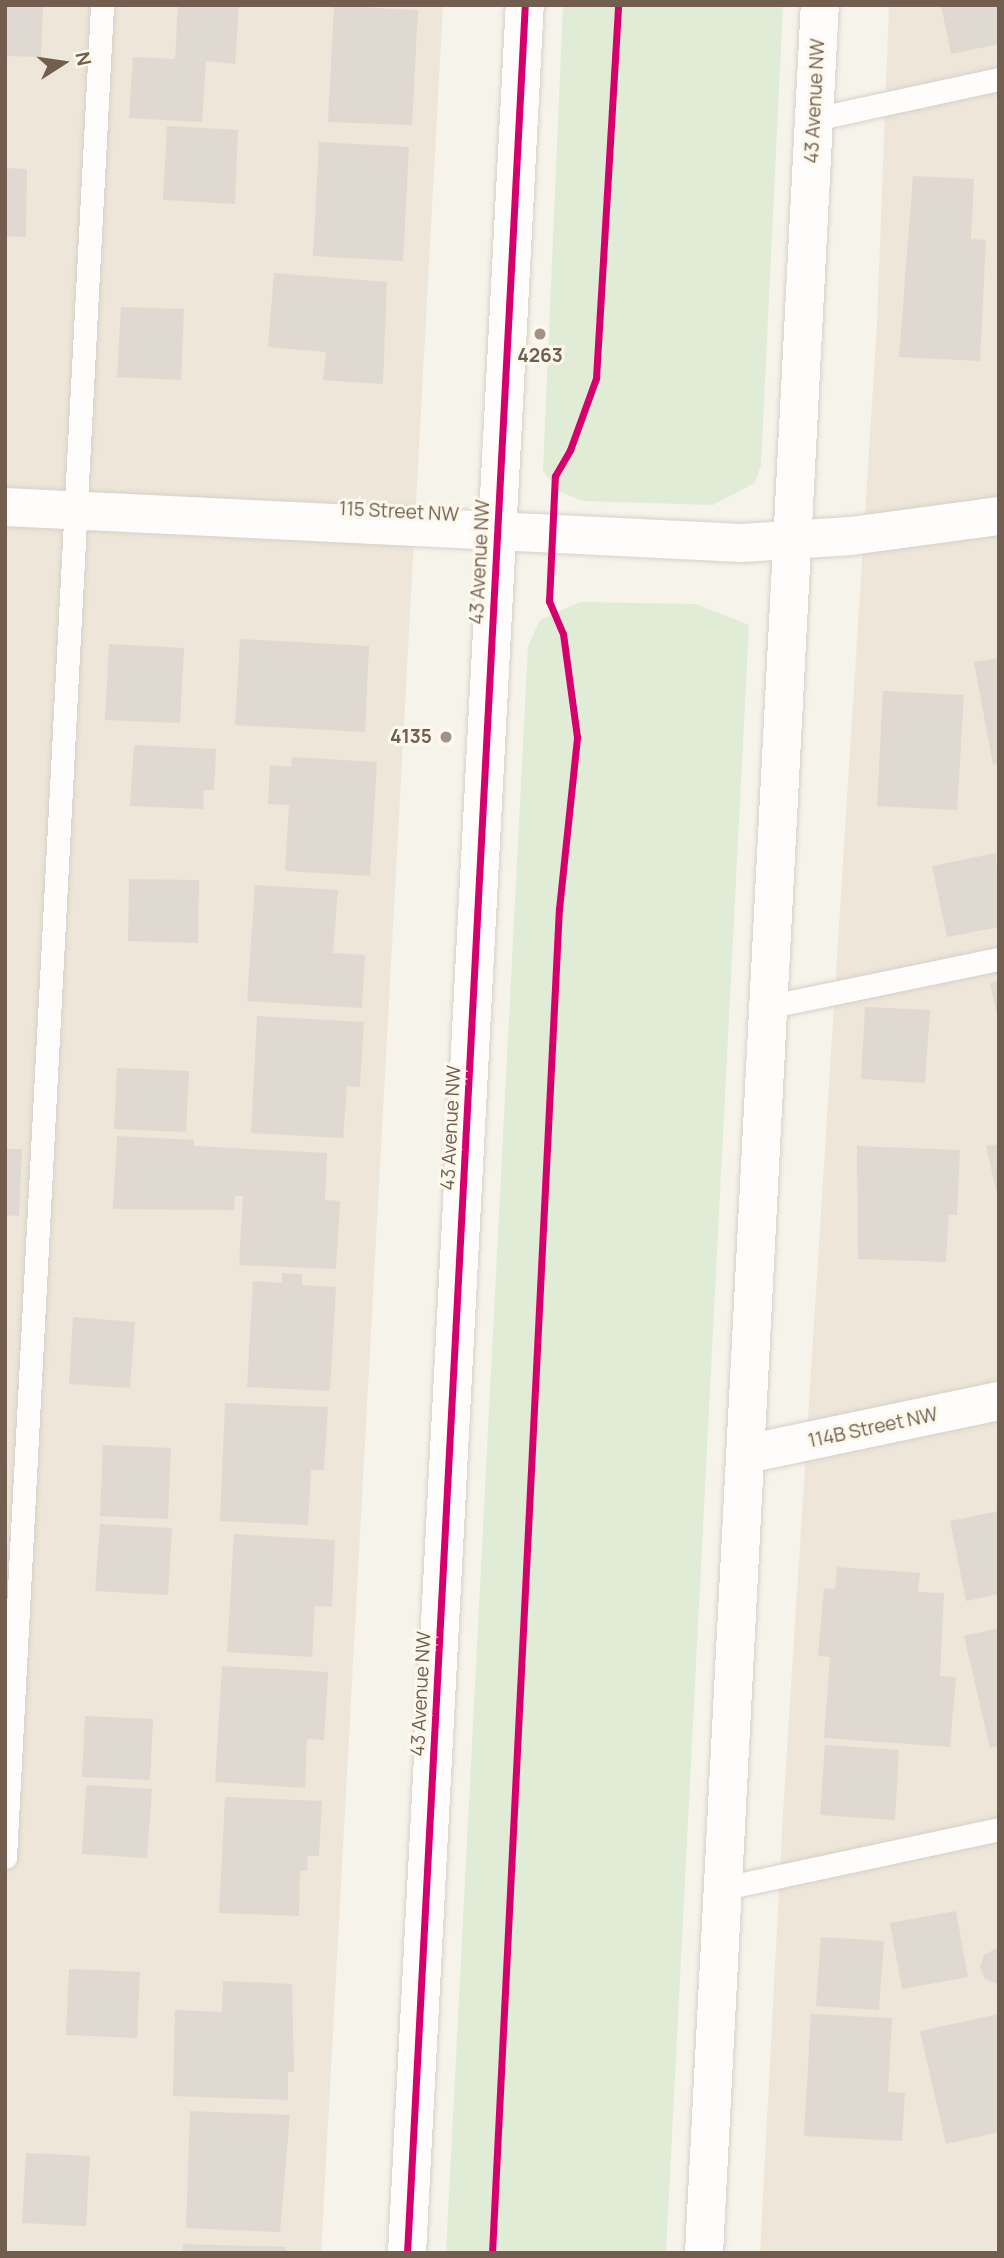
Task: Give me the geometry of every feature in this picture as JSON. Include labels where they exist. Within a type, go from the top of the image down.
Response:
[{"type":"street","name":"43 Avenue NW","points":[[407,2253],[525,5]]},
{"type":"street","name":"43 Avenue NW","points":[[704,2253],[820,5]]},
{"type":"street","name":"115 Street NW","points":[[5,507],[498,533],[792,541],[999,516]]},
{"type":"street","name":"114B Street NW","points":[[747,1454],[999,1401]]},
{"type":"lane","points":[[5,1857],[102,5]]},
{"type":"lane","points":[[814,119],[999,79]]},
{"type":"lane","points":[[767,1007],[999,959]]},
{"type":"lane","points":[[724,1888],[999,1829]]},
{"type":"shaded area","points":[[5,5],[443,5],[321,2253],[5,2253]]},
{"type":"shaded area","points":[[889,5],[999,5],[999,2253],[760,2253],[783,1814],[877,323]]},
{"type":"green space","points":[[563,5],[783,5],[761,465],[755,483],[713,505],[583,501],[558,491],[543,471]]},
{"type":"green space","points":[[580,602],[696,604],[749,625],[666,2253],[446,2253],[528,646],[540,620]]},
{"type":"building","points":[[5,5],[43,5],[41,57],[5,56]]},
{"type":"building","points":[[178,5],[239,5],[235,64],[206,61],[202,122],[129,118],[133,57],[175,59]]},
{"type":"building","points":[[941,5],[999,5],[999,44],[951,54]]},
{"type":"building","points":[[334,6],[418,10],[412,125],[328,122]]},
{"type":"building","points":[[167,126],[238,130],[235,204],[163,200]]},
{"type":"building","points":[[319,142],[409,147],[403,261],[313,256]]},
{"type":"building","points":[[5,168],[27,169],[26,237],[5,236]]},
{"type":"building","points":[[913,176],[974,179],[971,239],[986,240],[980,361],[899,357]]},
{"type":"building","points":[[274,273],[387,282],[383,384],[323,380],[326,352],[268,347]]},
{"type":"building","points":[[121,307],[184,309],[181,380],[117,377]]},
{"type":"building","points":[[240,639],[369,646],[365,732],[235,725]]},
{"type":"building","points":[[109,644],[184,648],[180,723],[105,720]]},
{"type":"building","points":[[999,658],[999,764],[993,765],[974,662]]},
{"type":"building","points":[[883,691],[964,695],[957,810],[877,806]]},
{"type":"building","points":[[134,745],[216,749],[214,790],[204,790],[203,809],[130,806]]},
{"type":"building","points":[[292,757],[377,762],[370,876],[285,871],[289,805],[268,804],[270,765],[291,767]]},
{"type":"building","points":[[996,853],[999,927],[947,937],[932,866]]},
{"type":"building","points":[[129,879],[199,880],[198,943],[128,941]]},
{"type":"building","points":[[255,885],[338,890],[333,953],[365,955],[362,1008],[247,1001]]},
{"type":"building","points":[[999,981],[999,1020],[998,1020],[990,983]]},
{"type":"building","points":[[865,1007],[930,1010],[925,1083],[861,1079]]},
{"type":"building","points":[[257,1016],[364,1022],[360,1087],[347,1086],[343,1138],[251,1133]]},
{"type":"building","points":[[117,1068],[189,1071],[186,1132],[114,1129]]},
{"type":"building","points":[[117,1136],[194,1140],[194,1146],[327,1153],[325,1200],[340,1201],[336,1269],[239,1265],[243,1196],[235,1196],[234,1210],[113,1209]]},
{"type":"building","points":[[999,1144],[999,1199],[998,1199],[986,1146]]},
{"type":"building","points":[[857,1146],[960,1150],[957,1215],[949,1215],[946,1262],[858,1259]]},
{"type":"building","points":[[5,1149],[22,1149],[19,1216],[5,1215]]},
{"type":"building","points":[[282,1273],[302,1274],[302,1285],[336,1287],[330,1391],[247,1387],[253,1281],[282,1283]]},
{"type":"building","points":[[73,1317],[135,1322],[130,1388],[69,1384]]},
{"type":"building","points":[[225,1403],[328,1407],[324,1470],[311,1470],[308,1525],[220,1521]]},
{"type":"building","points":[[103,1445],[171,1448],[168,1519],[100,1516]]},
{"type":"building","points":[[999,1511],[999,1594],[966,1601],[950,1521]]},
{"type":"building","points":[[100,1524],[172,1528],[168,1595],[95,1591]]},
{"type":"building","points":[[234,1534],[335,1540],[332,1607],[315,1606],[312,1657],[227,1652]]},
{"type":"building","points":[[837,1567],[920,1573],[918,1592],[944,1593],[940,1676],[956,1677],[950,1747],[824,1738],[830,1657],[818,1656],[824,1588],[835,1589]]},
{"type":"building","points":[[999,1628],[999,1746],[990,1748],[964,1636]]},
{"type":"building","points":[[222,1666],[328,1672],[324,1740],[307,1739],[305,1788],[215,1782]]},
{"type":"building","points":[[85,1716],[153,1719],[150,1780],[82,1777]]},
{"type":"building","points":[[825,1745],[899,1750],[895,1820],[820,1815]]},
{"type":"building","points":[[86,1785],[152,1789],[147,1858],[82,1854]]},
{"type":"building","points":[[225,1797],[322,1801],[319,1856],[308,1856],[307,1871],[300,1871],[299,1916],[219,1913]]},
{"type":"building","points":[[956,1911],[968,1977],[902,1989],[890,1923]]},
{"type":"building","points":[[821,1937],[884,1941],[879,2010],[816,2006]]},
{"type":"building","points":[[999,1947],[999,1985],[985,1979],[980,1967],[984,1955]]},
{"type":"building","points":[[69,1969],[140,1972],[137,2038],[66,2035]]},
{"type":"building","points":[[223,1981],[292,1984],[294,2072],[288,2072],[288,2100],[173,2096],[175,2010],[222,2012]]},
{"type":"building","points":[[811,2014],[892,2018],[888,2092],[905,2093],[902,2141],[804,2136]]},
{"type":"building","points":[[999,2014],[999,2132],[946,2144],[920,2031]]},
{"type":"building","points":[[190,2111],[290,2115],[280,2232],[186,2228]]},
{"type":"building","points":[[26,2153],[90,2156],[86,2226],[22,2223]]},
{"type":"building","points":[[183,2244],[286,2247],[286,2253],[183,2253]]},
{"type":"cycle path","points":[[407,2253],[525,5]]},
{"type":"cycle path","points":[[492,2253],[559,909],[577,737],[563,634],[549,601],[555,476],[570,450],[596,378],[618,5]]},
{"type":"place","name":"4263","points":[[540,334]]},
{"type":"place","name":"4135","points":[[446,737]]}]
